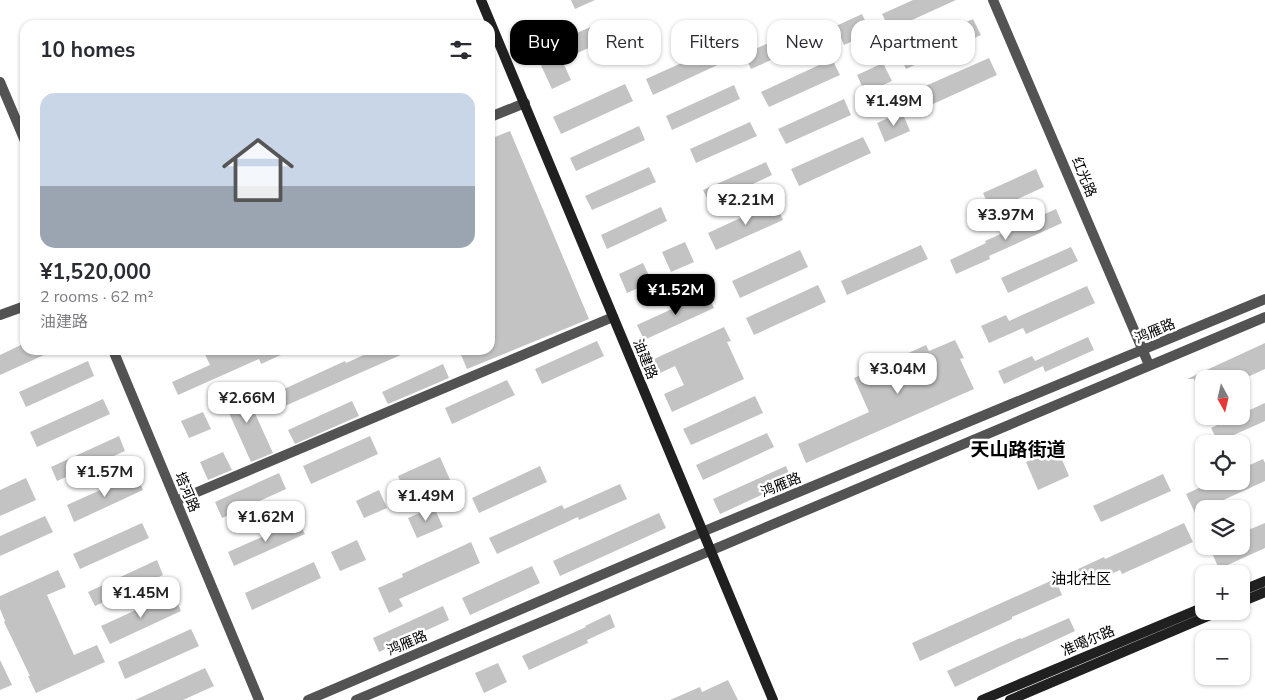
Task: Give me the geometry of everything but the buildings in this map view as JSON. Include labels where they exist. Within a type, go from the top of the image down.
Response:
[{"type":"main road","name":"油建路","points":[[482,0],[490,20]]},
{"type":"main road","name":"油建路","points":[[495,31],[709,551],[773,700]]},
{"type":"main road","points":[[1250,587],[1265,581]]},
{"type":"main road","points":[[1250,598],[1265,592]]},
{"type":"main road","name":"准噶尔路","points":[[982,700],[1195,611]]},
{"type":"main road","name":"准噶尔路","points":[[1010,700],[1199,620]]},
{"type":"street","name":"红光路","points":[[993,0],[1149,365]]},
{"type":"street","points":[[0,82],[20,129]]},
{"type":"street","points":[[495,115],[525,103]]},
{"type":"street","name":"鸿雁路","points":[[308,700],[702,532],[1265,299]]},
{"type":"street","points":[[0,315],[20,308]]},
{"type":"street","points":[[356,700],[1265,316]]},
{"type":"street","points":[[176,502],[613,317]]},
{"type":"street","name":"塔河路","points":[[115,355],[259,700]]},
{"type":"district","name":"天山路街道","points":[[1018,450]]},
{"type":"district","name":"油北社区","points":[[1081,579]]}]
